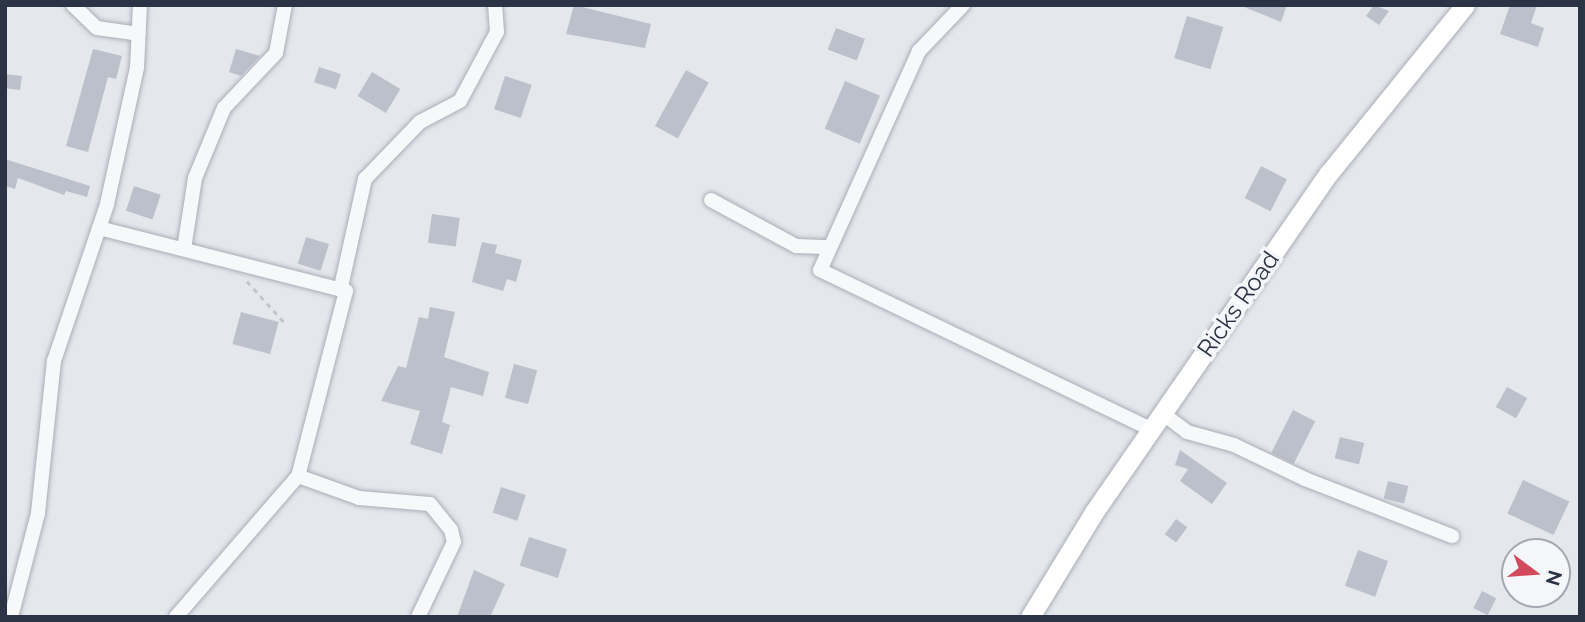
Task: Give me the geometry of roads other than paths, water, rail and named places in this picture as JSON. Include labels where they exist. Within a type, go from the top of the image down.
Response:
[{"type":"street","points":[[73,5],[97,28],[139,34]]},
{"type":"street","points":[[11,617],[38,513],[54,361],[99,228],[137,68],[140,5]]},
{"type":"street","points":[[184,249],[195,178],[225,108],[276,52],[285,5]]},
{"type":"street","points":[[341,287],[365,179],[420,122],[460,101],[497,32],[495,5]]},
{"type":"street","points":[[963,5],[919,51],[820,270],[1157,421],[1234,446],[1305,479],[1452,536]]},
{"type":"street","name":"Ricks Road","points":[[1030,617],[1094,512],[1329,173],[1465,5]]},
{"type":"street","points":[[711,200],[796,246],[830,247]]},
{"type":"street","points":[[99,228],[341,287],[346,291],[298,476],[176,617]]},
{"type":"street","points":[[298,476],[359,498],[430,505],[451,530],[454,542],[418,617]]}]
